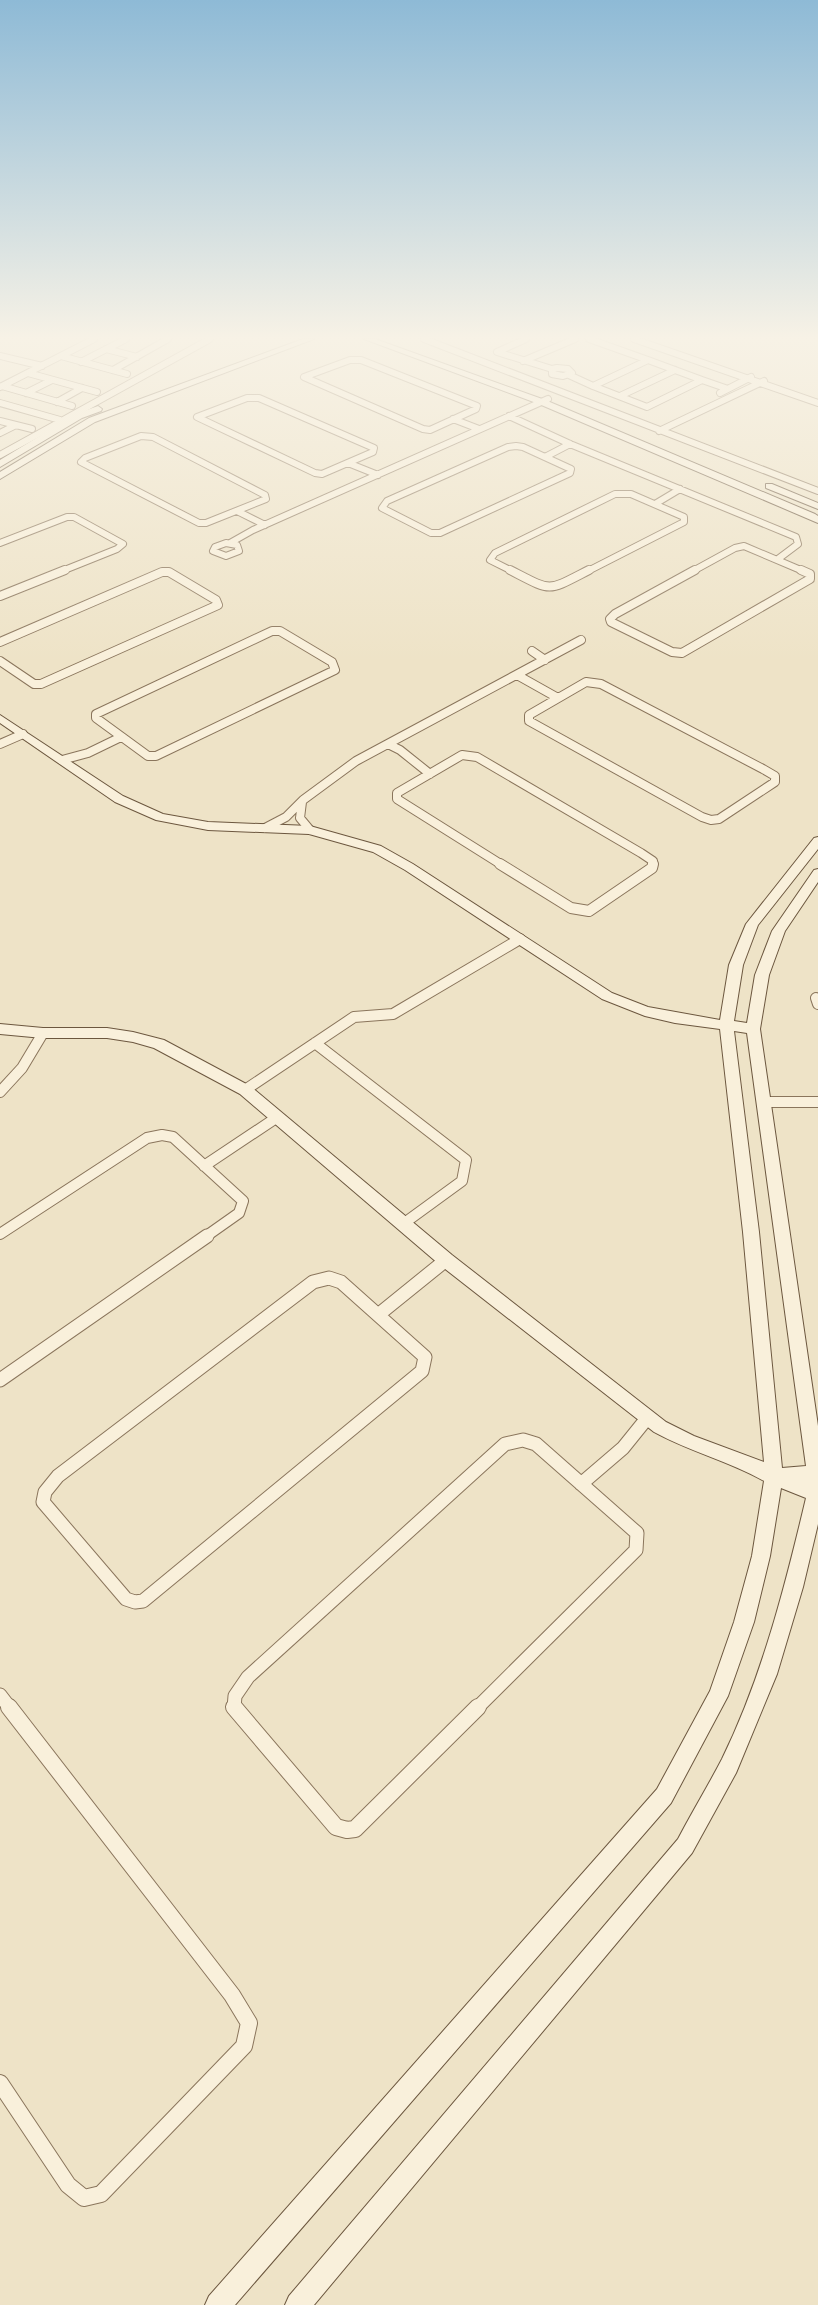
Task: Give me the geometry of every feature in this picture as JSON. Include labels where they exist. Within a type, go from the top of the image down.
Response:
[{"type":"street","points":[[0,454],[13,447]]},
{"type":"street","points":[[0,464],[29,447]]},
{"type":"street","points":[[0,476],[48,447]]},
{"type":"street","points":[[114,447],[85,458],[81,462],[193,521],[206,523],[266,499],[265,495],[171,447]]},
{"type":"street","points":[[259,447],[315,473],[322,474],[373,452],[374,448],[371,447]]},
{"type":"street","points":[[230,543],[265,525],[441,447]]},
{"type":"street","points":[[508,447],[523,447],[545,457],[571,469],[570,473],[440,533],[431,533],[382,508],[387,501],[508,447]]},
{"type":"street","points":[[545,457],[565,447]]},
{"type":"street","points":[[576,447],[796,537],[798,544],[778,559]]},
{"type":"street","points":[[652,447],[798,509],[818,520]]},
{"type":"street","points":[[670,447],[682,451]]},
{"type":"street","points":[[702,447],[818,491]]},
{"type":"street","points":[[348,463],[378,476]]},
{"type":"street","points":[[761,483],[818,506]]},
{"type":"street","points":[[655,504],[680,489]]},
{"type":"street","points":[[615,494],[631,494],[655,504],[684,517],[684,522],[554,588],[545,588],[490,560],[495,553],[615,494]]},
{"type":"street","points":[[237,511],[265,525]]},
{"type":"street","points":[[0,543],[61,519],[74,517],[123,544],[117,549],[0,596]]},
{"type":"street","points":[[735,548],[751,548],[778,559],[810,574],[810,579],[682,653],[672,652],[611,622],[610,619],[615,614],[735,548]]},
{"type":"street","points":[[0,642],[162,572],[170,572],[218,603],[218,607],[48,682],[34,684],[0,661]]},
{"type":"street","points":[[280,631],[334,665],[335,670],[163,754],[148,756],[121,737],[97,721],[96,714],[266,632],[280,631]]},
{"type":"street","points":[[265,828],[286,817],[303,800],[356,761],[581,640]]},
{"type":"street","points":[[532,650],[545,660]]},
{"type":"street","points":[[0,672],[10,668]]},
{"type":"street","points":[[518,675],[558,698]]},
{"type":"street","points":[[586,682],[601,684],[763,768],[775,776],[774,782],[719,819],[711,820],[702,817],[529,721],[529,715],[558,698],[586,682]]},
{"type":"street","points":[[0,718],[119,799],[160,817],[208,826],[310,830],[377,849],[409,867],[607,996],[645,1011],[675,1018],[753,1029]]},
{"type":"street","points":[[0,744],[23,734]]},
{"type":"street","points":[[62,760],[88,753],[121,737]]},
{"type":"street","points":[[388,744],[400,750],[430,774]]},
{"type":"street","points":[[462,755],[477,757],[641,853],[652,861],[652,868],[589,911],[580,912],[571,908],[397,799],[397,793],[430,774],[462,755]]},
{"type":"street","points":[[303,800],[297,816],[300,822],[310,830]]},
{"type":"street","points":[[218,2305],[664,1796],[718,1696],[744,1622],[761,1556],[774,1477],[751,1232],[726,1025],[736,965],[752,924],[818,840]]},
{"type":"street","points":[[298,2305],[685,1846],[729,1766],[767,1674],[794,1587],[817,1493],[817,1473],[753,1029],[762,975],[779,931],[818,873]]},
{"type":"street","points":[[245,1090],[354,1017],[393,1014],[520,939]]},
{"type":"street","points":[[0,1029],[43,1033],[107,1033],[159,1044],[245,1090],[276,1118],[446,1260],[660,1427],[688,1442],[748,1463],[774,1477],[817,1493]]},
{"type":"street","points":[[0,1092],[22,1068],[43,1033]]},
{"type":"street","points":[[315,1043],[466,1160],[462,1181],[403,1224]]},
{"type":"street","points":[[764,1102],[818,1102]]},
{"type":"street","points":[[204,1166],[276,1118]]},
{"type":"street","points":[[0,1234],[147,1138],[162,1135],[173,1138],[243,1201],[239,1213],[0,1380]]},
{"type":"street","points":[[378,1315],[446,1260]]},
{"type":"street","points":[[329,1278],[341,1282],[378,1315],[425,1357],[422,1371],[143,1601],[135,1602],[126,1600],[43,1502],[45,1492],[58,1476],[313,1282],[329,1278]]},
{"type":"street","points":[[581,1484],[623,1448],[648,1417]]},
{"type":"street","points":[[523,1440],[536,1444],[581,1484],[637,1533],[636,1550],[355,1829],[347,1830],[336,1827],[234,1708],[236,1696],[248,1677],[506,1444],[523,1440]]},
{"type":"street","points":[[774,1477],[817,1473]]},
{"type":"street","points":[[0,1695],[232,1995],[249,2023],[244,2046],[101,2194],[84,2198],[68,2185],[0,2083]]}]
